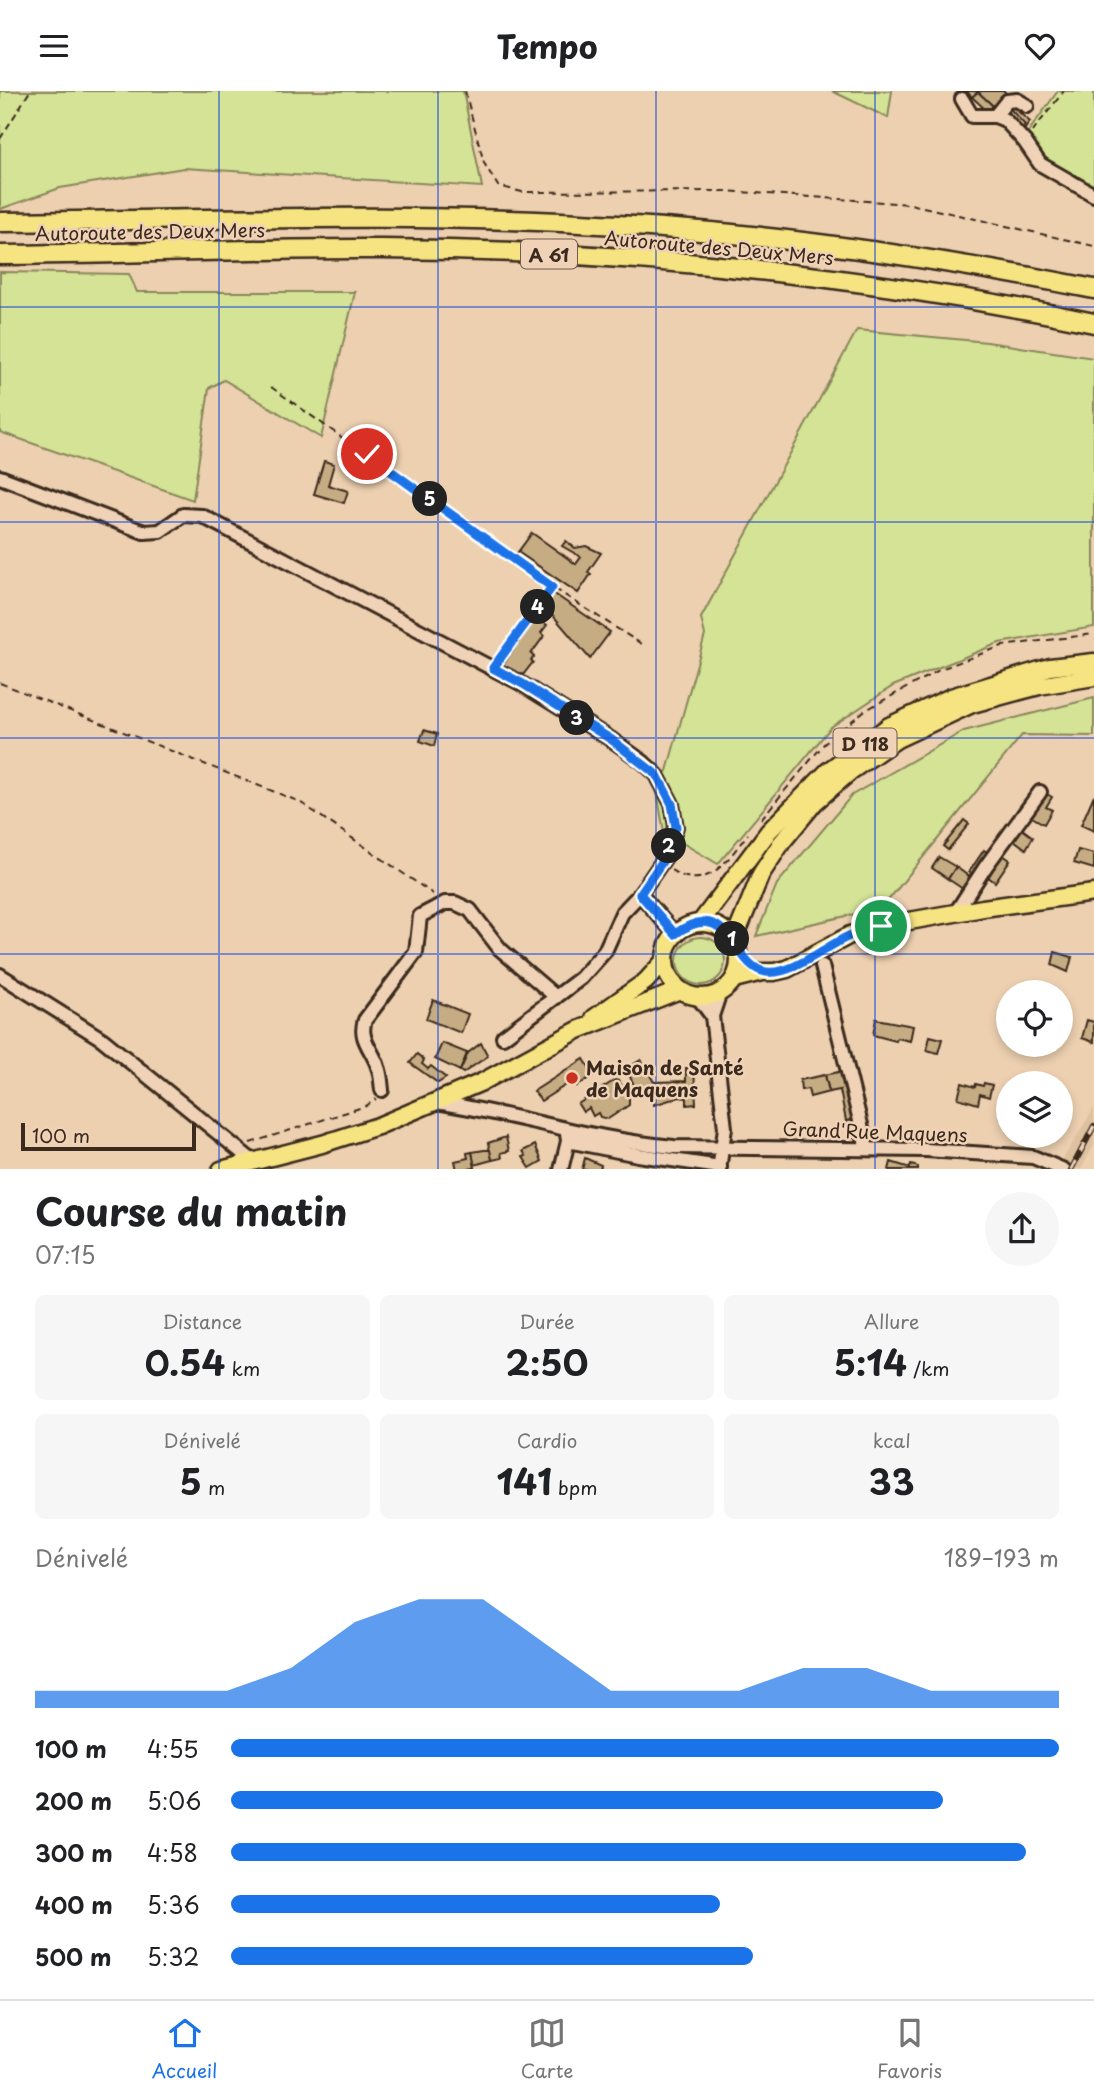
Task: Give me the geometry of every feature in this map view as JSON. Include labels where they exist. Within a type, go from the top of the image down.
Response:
[{"type":"highway","name":"Autoroute des Deux Mers","points":[[0,222],[381,216],[618,225],[720,233],[932,259],[1094,289]]},
{"type":"highway","name":"Autoroute des Deux Mers","points":[[0,255],[381,249],[610,257],[834,278],[930,292],[1094,323]]},
{"type":"main road","name":"D 118","points":[[699,923],[769,831],[828,771],[890,726],[964,693],[1051,667],[1094,661]]},
{"type":"main road","name":"D 118","points":[[736,946],[761,874],[782,842],[815,802],[851,771],[897,739],[972,703],[1039,686],[1094,677]]},
{"type":"main road","points":[[734,979],[787,969],[850,936],[906,920],[1094,893]]},
{"type":"main road","points":[[736,946],[739,966],[734,979],[720,992],[708,997],[697,996],[680,990],[669,977],[665,960],[667,946],[675,934],[685,927],[699,923],[712,924],[724,930],[762,972]]},
{"type":"main road","points":[[578,1030],[646,981],[665,960]]},
{"type":"main road","points":[[226,1169],[255,1163],[378,1126],[482,1082],[578,1030],[680,990]]},
{"type":"street","points":[[962,100],[972,116],[995,116],[1005,120],[1041,164],[1094,195]]},
{"type":"street","points":[[995,116],[1007,101],[1017,100],[1027,106]]},
{"type":"street","points":[[0,477],[144,532],[160,531],[183,515],[202,516],[523,684],[612,740],[657,775],[672,804],[676,827],[666,856],[640,894],[622,913],[605,951],[581,978],[503,1037]]},
{"type":"street","points":[[956,912],[1040,792]]},
{"type":"street","points":[[640,894],[675,934]]},
{"type":"street","points":[[382,1090],[378,1067],[361,1029],[416,952],[420,916],[445,903],[455,903],[470,910],[500,949],[556,997]]},
{"type":"street","points":[[822,966],[867,1149]]},
{"type":"street","points":[[0,975],[102,1039],[255,1163]]},
{"type":"street","points":[[568,1141],[720,1168],[724,1107],[712,1016],[720,992]]},
{"type":"street","points":[[697,996],[712,1016]]},
{"type":"street","name":"Grand'Rue Maquens","points":[[436,1102],[639,1144],[674,1147],[926,1150],[1033,1157],[1062,1169]]},
{"type":"street","points":[[561,1169],[568,1141],[566,1127]]},
{"type":"path","points":[[0,139],[30,91]]},
{"type":"path","points":[[465,91],[485,163],[498,186],[522,192],[726,191],[910,204],[1094,246]]},
{"type":"path","points":[[1025,142],[1064,91]]},
{"type":"path","points":[[271,387],[552,587],[643,645]]},
{"type":"path","points":[[493,668],[552,587]]},
{"type":"path","points":[[0,683],[300,801],[445,903]]},
{"type":"path","points":[[235,1147],[366,1106],[376,1100],[382,1090]]},
{"type":"shaded area","points":[[1094,1108],[1094,1145],[1081,1169],[1061,1162],[1070,1148],[1073,1148],[1073,1142]]},
{"type":"green space","points":[[0,91],[463,91],[482,187],[184,168],[60,188],[0,209]]},
{"type":"green space","points":[[832,91],[892,91],[888,118]]},
{"type":"green space","points":[[1058,91],[1094,91],[1094,186],[1052,165],[1026,135]]},
{"type":"green space","points":[[0,272],[129,274],[137,292],[355,292],[321,438],[224,380],[209,388],[193,500],[0,432]]},
{"type":"green space","points":[[857,330],[987,342],[1094,358],[1094,627],[999,643],[893,686],[831,727],[718,864],[664,832],[655,781],[667,771],[705,635],[701,618]]},
{"type":"green space","points":[[1094,698],[1094,736],[1022,735],[882,908],[756,936],[777,884],[852,795],[964,731]]},
{"type":"green space","points":[[701,937],[718,944],[725,961],[718,978],[701,985],[684,978],[677,961],[684,944]]},
{"type":"building","points":[[966,91],[1004,91],[1007,94],[993,106],[978,92],[972,97]]},
{"type":"building","points":[[978,92],[993,106],[987,111],[972,97]]},
{"type":"building","points":[[1011,105],[1030,122],[1022,133],[1020,131],[1025,125],[1008,107]]},
{"type":"building","points":[[324,461],[334,464],[328,485],[348,491],[344,503],[314,494]]},
{"type":"building","points":[[532,533],[576,564],[581,557],[562,546],[566,541],[575,548],[586,546],[601,553],[578,593],[518,552]]},
{"type":"building","points":[[553,593],[610,632],[590,659],[544,605]]},
{"type":"building","points":[[536,617],[547,625],[541,633],[544,636],[531,654],[534,657],[531,660],[533,662],[523,675],[503,665]]},
{"type":"building","points":[[424,730],[437,734],[434,746],[420,741]]},
{"type":"building","points":[[1045,793],[1052,797],[1046,807],[1052,810],[1044,824],[1030,816]]},
{"type":"building","points":[[1094,795],[1094,831],[1081,825]]},
{"type":"building","points":[[964,820],[969,824],[948,850],[943,846]]},
{"type":"building","points":[[1018,826],[1033,837],[1026,849],[1010,837]]},
{"type":"building","points":[[1004,845],[1008,848],[1003,855],[1010,860],[995,882],[984,874]]},
{"type":"building","points":[[984,850],[988,853],[973,875],[969,872]]},
{"type":"building","points":[[1078,850],[1094,854],[1094,869],[1074,863]]},
{"type":"building","points":[[939,857],[956,867],[948,879],[932,868]]},
{"type":"building","points":[[956,867],[971,878],[963,889],[948,879]]},
{"type":"building","points":[[1055,952],[1072,957],[1068,972],[1052,965]]},
{"type":"building","points":[[433,1000],[468,1014],[461,1033],[426,1019]]},
{"type":"building","points":[[876,1019],[913,1026],[910,1041],[897,1038],[896,1041],[873,1035]]},
{"type":"building","points":[[1087,1020],[1094,1022],[1094,1042],[1082,1038]]},
{"type":"building","points":[[930,1036],[942,1039],[938,1053],[927,1050]]},
{"type":"building","points":[[442,1043],[467,1053],[460,1071],[435,1059]]},
{"type":"building","points":[[481,1043],[488,1056],[463,1073],[460,1071],[468,1053]]},
{"type":"building","points":[[417,1054],[428,1069],[431,1066],[446,1078],[438,1083],[410,1063]]},
{"type":"building","name":"Maison de Santé de Maquens","points":[[584,1059],[594,1075],[577,1086],[574,1080],[541,1101],[534,1091]]},
{"type":"building","points":[[641,1060],[654,1082],[686,1081],[686,1068],[694,1068],[696,1104],[687,1105],[687,1098],[679,1097],[654,1105],[653,1094],[643,1091],[639,1085],[635,1087],[626,1069]]},
{"type":"building","points":[[843,1071],[855,1120],[846,1121],[840,1090],[829,1092],[825,1075]]},
{"type":"building","points":[[825,1075],[829,1092],[810,1097],[808,1089],[801,1090],[800,1080]]},
{"type":"building","points":[[615,1080],[619,1081],[629,1098],[629,1105],[608,1119],[600,1117],[598,1113],[593,1116],[589,1108],[583,1112],[578,1104]]},
{"type":"building","points":[[962,1083],[975,1087],[976,1084],[983,1086],[984,1083],[992,1085],[989,1097],[980,1094],[978,1104],[958,1098]]},
{"type":"building","points":[[855,1120],[859,1137],[850,1137],[846,1121]]},
{"type":"building","points":[[506,1137],[509,1151],[501,1153],[502,1158],[492,1160],[488,1143]]},
{"type":"building","points":[[535,1145],[542,1161],[530,1168],[523,1157],[526,1156],[523,1151]]},
{"type":"building","points":[[490,1150],[492,1160],[474,1165],[472,1152]]},
{"type":"building","points":[[472,1152],[475,1168],[457,1169],[455,1161],[468,1158],[467,1153]]},
{"type":"building","points":[[585,1158],[601,1165],[600,1169],[582,1169]]},
{"type":"building","points":[[891,1162],[910,1168],[911,1165],[918,1167],[918,1169],[889,1169]]},
{"type":"railway","points":[[1072,1169],[1094,1126]]},
{"type":"place","name":"Maison de Santé de Maquens","points":[[572,1078]]},
{"type":"route","points":[[367,454],[552,587],[493,668],[612,740],[657,775],[672,804],[676,827],[666,856],[640,894],[675,934],[685,927],[699,923],[712,924],[724,930],[734,940],[739,952],[762,972],[774,972],[787,969],[850,936],[881,926]]}]
